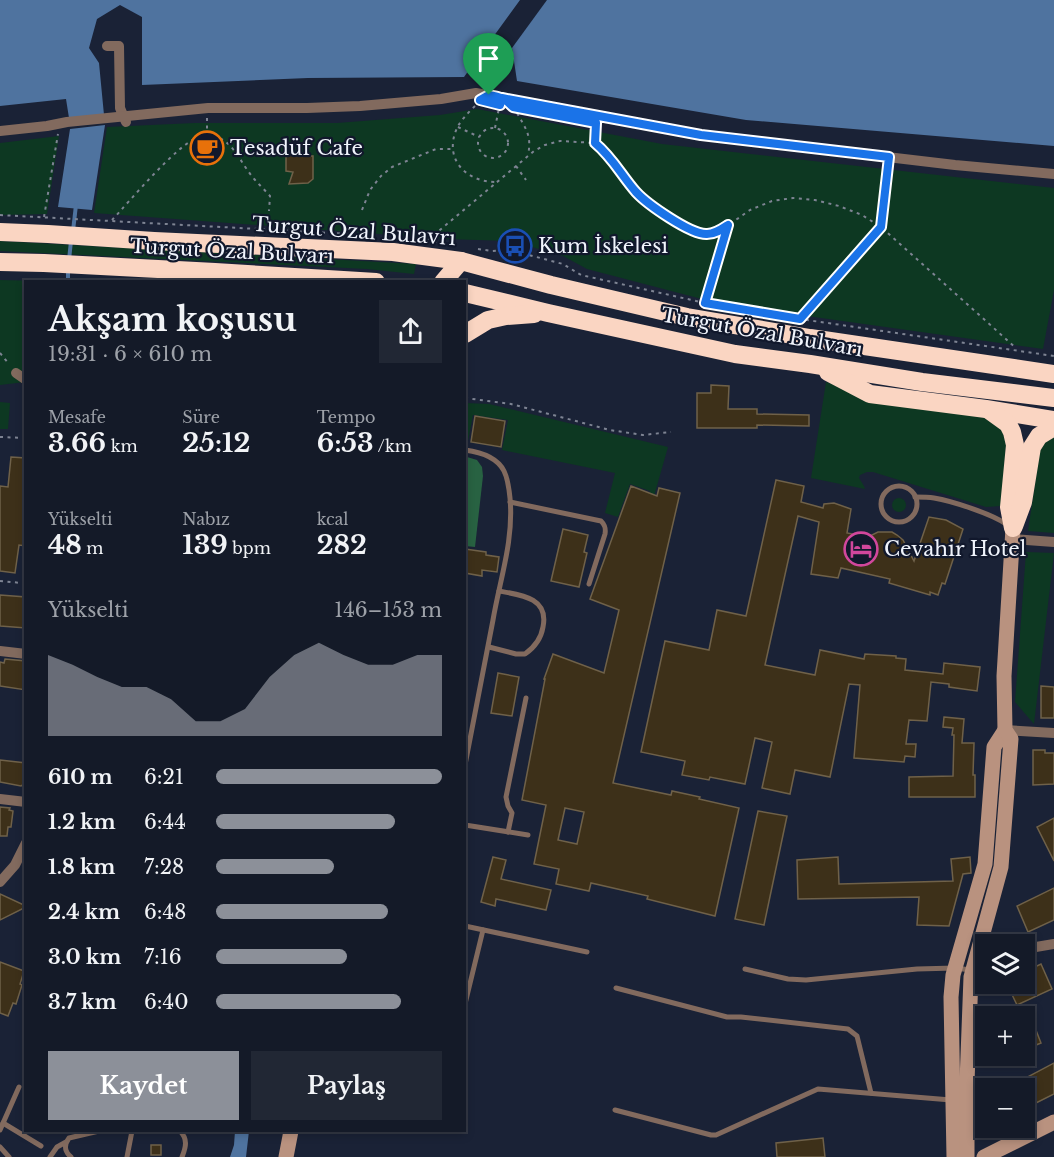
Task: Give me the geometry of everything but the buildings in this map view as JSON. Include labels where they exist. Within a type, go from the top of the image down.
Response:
[{"type":"highway","name":"Turgut Özal Bulavrı","points":[[0,232],[46,225],[393,252],[466,255],[551,285],[687,317],[810,338],[1054,374]]},
{"type":"highway","points":[[445,280],[466,255]]},
{"type":"highway","points":[[458,280],[466,255]]},
{"type":"highway","name":"Turgut Özal Bulvarı","points":[[0,262],[44,262],[341,280]]},
{"type":"highway","name":"Turgut Özal Bulvarı","points":[[466,293],[735,354],[922,382],[1054,398]]},
{"type":"highway","points":[[466,333],[488,320],[506,316],[548,313]]},
{"type":"highway","points":[[810,364],[870,394],[1054,420]]},
{"type":"highway","points":[[986,409],[1008,424],[1015,445],[1009,507],[1012,533]]},
{"type":"highway","points":[[1012,533],[1023,502],[1032,447],[1039,436],[1054,428]]},
{"type":"street","points":[[107,46],[119,46],[120,108],[125,120]]},
{"type":"street","points":[[0,131],[106,119],[125,120],[208,108],[360,106],[441,99],[476,93],[701,135],[955,165],[1054,174]]},
{"type":"street","points":[[985,934],[1001,867],[1011,739],[1005,730],[1004,676],[1012,533],[1054,542]]},
{"type":"street","points":[[0,651],[24,654]]},
{"type":"street","points":[[1005,730],[1054,734]]},
{"type":"street","points":[[954,1157],[951,997],[953,975],[985,864],[994,747],[1005,730]]},
{"type":"street","points":[[0,799],[24,802]]},
{"type":"street","points":[[0,882],[15,865],[24,847]]},
{"type":"street","points":[[1035,947],[1054,944]]},
{"type":"street","points":[[967,1157],[966,1082],[969,1000],[970,977],[975,964]]},
{"type":"street","points":[[984,1157],[1054,1122]]},
{"type":"street","points":[[286,1157],[291,1132]]},
{"type":"street","points":[[296,1157],[300,1132]]},
{"type":"lane","points":[[466,450],[487,456],[504,470],[508,482],[511,517],[509,543],[466,760]]},
{"type":"lane","points":[[915,497],[917,503],[913,514],[904,521],[892,520],[883,512],[881,501],[883,496],[891,488],[902,486],[908,488],[915,497],[935,498],[1000,520],[1012,533]]},
{"type":"lane","points":[[510,502],[600,521],[604,524],[605,534],[589,584]]},
{"type":"lane","points":[[489,647],[525,654],[534,647],[542,635],[543,610],[522,596],[500,591]]},
{"type":"lane","points":[[508,832],[512,813],[506,797],[526,698]]},
{"type":"lane","points":[[466,825],[528,835]]},
{"type":"lane","points":[[466,926],[587,952]]},
{"type":"lane","points":[[466,1000],[483,930]]},
{"type":"lane","points":[[745,969],[788,979],[806,980],[916,969],[972,970]]},
{"type":"lane","points":[[615,988],[727,1017],[848,1029],[857,1036],[871,1093]]},
{"type":"lane","points":[[19,1087],[1,1127],[40,1146]]},
{"type":"lane","points":[[615,1110],[716,1135],[818,1089],[952,1100]]},
{"type":"lane","points":[[50,1157],[57,1147],[69,1138],[95,1132]]},
{"type":"lane","points":[[127,1157],[132,1132]]},
{"type":"lane","points":[[181,1132],[186,1145],[182,1157]]},
{"type":"lane","points":[[66,1142],[65,1148],[71,1157]]},
{"type":"lane","points":[[0,1147],[9,1157]]},
{"type":"path","points":[[489,95],[480,100],[457,126],[452,149],[456,163],[465,174],[478,180],[496,182]]},
{"type":"path","points":[[495,129],[503,98],[516,110],[525,126],[531,142],[528,155]]},
{"type":"path","points":[[207,136],[208,108]]},
{"type":"path","points":[[595,143],[597,115]]},
{"type":"path","points":[[46,225],[63,123]]},
{"type":"path","points":[[457,126],[479,138]]},
{"type":"path","points":[[495,129],[503,133],[508,141],[507,150],[501,156],[492,158],[483,154],[479,147],[479,138],[486,130],[495,129]]},
{"type":"path","points":[[0,215],[46,225],[92,229],[111,221],[184,146],[198,137],[207,136],[219,137],[229,144],[252,177],[270,196],[269,211]]},
{"type":"path","points":[[428,240],[528,155],[545,145],[560,141],[595,143],[607,153],[637,192],[654,208],[694,231],[706,234],[720,231],[750,210],[772,201],[793,198],[815,200],[862,215],[881,227],[1016,348]]},
{"type":"path","points":[[362,210],[370,190],[392,166],[436,149],[452,149]]},
{"type":"path","points":[[800,319],[881,227],[889,157]]},
{"type":"path","points":[[516,166],[526,180]]},
{"type":"path","points":[[111,221],[304,231]]},
{"type":"path","points":[[705,303],[728,225]]},
{"type":"path","points":[[421,239],[453,244]]},
{"type":"path","points":[[466,255],[492,250],[510,250],[563,264],[581,275],[705,303],[1054,356]]},
{"type":"path","points":[[466,398],[511,404],[610,430],[643,435],[671,432]]},
{"type":"path","points":[[0,437],[24,438]]},
{"type":"path","points":[[0,580],[22,583]]},
{"type":"green space","points":[[477,109],[662,144],[1054,188],[1054,290],[1043,349],[721,304],[587,269],[563,256],[511,241],[445,239],[94,213],[107,127],[195,123],[337,123],[440,115]]},
{"type":"green space","points":[[59,136],[47,214],[0,215],[0,143]]},
{"type":"green space","points":[[0,241],[416,264],[414,274],[367,269],[0,251]]},
{"type":"green space","points":[[0,280],[24,281],[24,382],[0,385]]},
{"type":"green space","points":[[826,382],[884,401],[992,419],[1002,428],[1006,445],[1001,506],[986,507],[873,472],[860,475],[859,478],[865,489],[811,478]]},
{"type":"green space","points":[[0,402],[10,403],[8,429],[0,429]]},
{"type":"green space","points":[[466,403],[489,404],[668,447],[649,514],[644,512],[650,491],[630,484],[618,517],[605,513],[615,473],[502,450],[508,420],[473,415],[468,441],[466,441]]},
{"type":"green space","points":[[1054,437],[1054,533],[1028,531],[1040,450],[1045,442]]},
{"type":"green space","points":[[467,457],[477,460],[482,467],[483,476],[475,547],[466,546]]},
{"type":"green space","points":[[899,498],[904,500],[906,505],[904,510],[899,512],[894,510],[892,505],[894,500]]},
{"type":"green space","points":[[1026,552],[1054,553],[1034,724],[1015,702]]},
{"type":"water","points":[[0,0],[520,0],[464,77],[308,78],[142,85],[142,17],[120,5],[97,19],[89,48],[99,63],[104,115],[69,118],[66,99],[0,106]]},
{"type":"water","points":[[547,0],[1054,0],[1054,146],[746,120],[517,81],[512,48]]},
{"type":"water","points":[[105,125],[92,210],[58,207],[70,129]]},
{"type":"water","points":[[235,1132],[249,1132],[246,1157],[230,1157]]},
{"type":"waterway","points":[[73,231],[76,205]]},
{"type":"waterway","points":[[69,260],[71,241]]},
{"type":"waterway","points":[[68,271],[68,280]]},
{"type":"place","name":"Tesadüf Cafe","points":[[207,148]]},
{"type":"place","name":"Kum İskelesi","points":[[515,246]]},
{"type":"place","name":"Cevahir Hotel","points":[[861,549]]},
{"type":"route","points":[[489,95],[480,100],[500,105],[502,98],[701,135],[889,157],[881,227],[800,319],[705,303],[728,225],[720,231],[706,234],[694,231],[654,208],[637,192],[607,153],[595,143],[596,123],[513,107],[505,99],[502,98],[489,95]]}]
